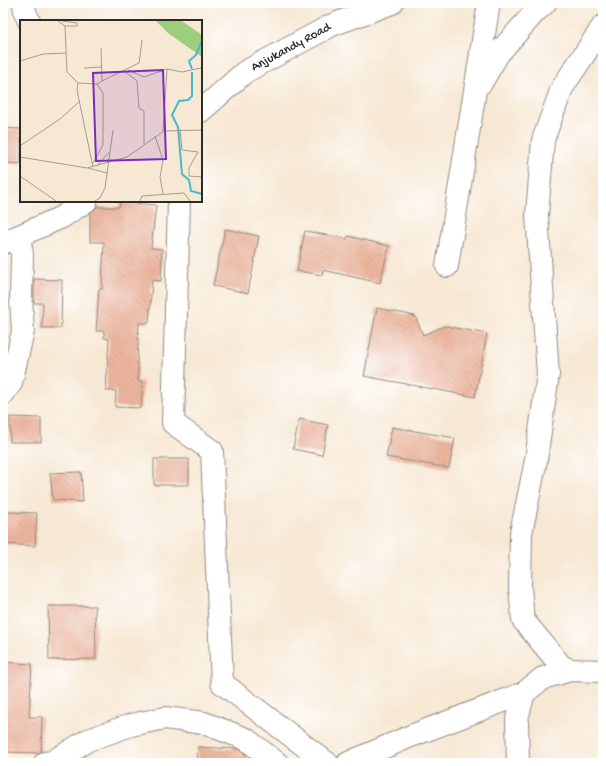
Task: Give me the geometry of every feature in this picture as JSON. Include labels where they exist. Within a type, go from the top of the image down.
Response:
[{"type":"street","points":[[24,3],[25,12],[29,20]]},
{"type":"street","name":"Anjukandy Road","points":[[202,110],[245,72],[332,25],[392,3]]},
{"type":"street","points":[[447,266],[489,3]]},
{"type":"street","points":[[474,95],[498,54],[535,12],[545,3]]},
{"type":"street","points":[[570,670],[562,666],[523,620],[520,588],[521,533],[536,460],[548,374],[536,215],[543,140],[562,88],[603,26]]},
{"type":"street","points":[[3,394],[11,383],[23,331],[21,299],[22,254],[11,240],[62,217],[84,202]]},
{"type":"street","points":[[179,202],[173,423],[212,451],[222,683],[327,763]]},
{"type":"street","points":[[348,763],[411,736],[524,693],[543,678],[570,670],[603,671]]},
{"type":"street","points":[[518,763],[516,719],[524,693]]},
{"type":"street","points":[[45,763],[52,762],[88,740],[131,725],[165,718],[204,723],[246,739],[277,763]]},
{"type":"building","points":[[3,128],[20,129],[20,164],[3,163]]},
{"type":"building","points":[[120,202],[156,205],[151,248],[162,249],[161,281],[152,280],[149,323],[139,323],[137,364],[138,381],[143,382],[141,408],[115,407],[116,391],[106,391],[109,339],[104,338],[104,331],[96,331],[99,289],[102,289],[104,242],[90,242],[90,213],[97,207],[119,207]]},
{"type":"building","points":[[225,229],[259,236],[248,293],[213,286]]},
{"type":"building","points":[[305,231],[347,239],[348,236],[389,246],[380,283],[323,270],[322,275],[297,271]]},
{"type":"building","points":[[34,279],[62,280],[61,328],[42,328],[43,303],[34,303]]},
{"type":"building","points":[[377,308],[415,316],[423,335],[445,326],[487,334],[475,397],[364,376]]},
{"type":"building","points":[[10,417],[41,418],[41,442],[10,442]]},
{"type":"building","points":[[299,419],[328,425],[322,455],[293,449]]},
{"type":"building","points":[[392,427],[455,438],[449,468],[386,457]]},
{"type":"building","points":[[154,459],[189,459],[189,485],[154,485]]},
{"type":"building","points":[[81,472],[83,502],[53,500],[50,473]]},
{"type":"building","points":[[6,512],[37,513],[35,546],[4,544]]},
{"type":"building","points":[[48,606],[95,606],[96,659],[49,660]]},
{"type":"building","points":[[3,662],[32,664],[29,717],[42,717],[41,752],[4,752],[5,688],[3,688]]},
{"type":"building","points":[[198,747],[237,749],[246,754],[245,763],[197,763]]}]
